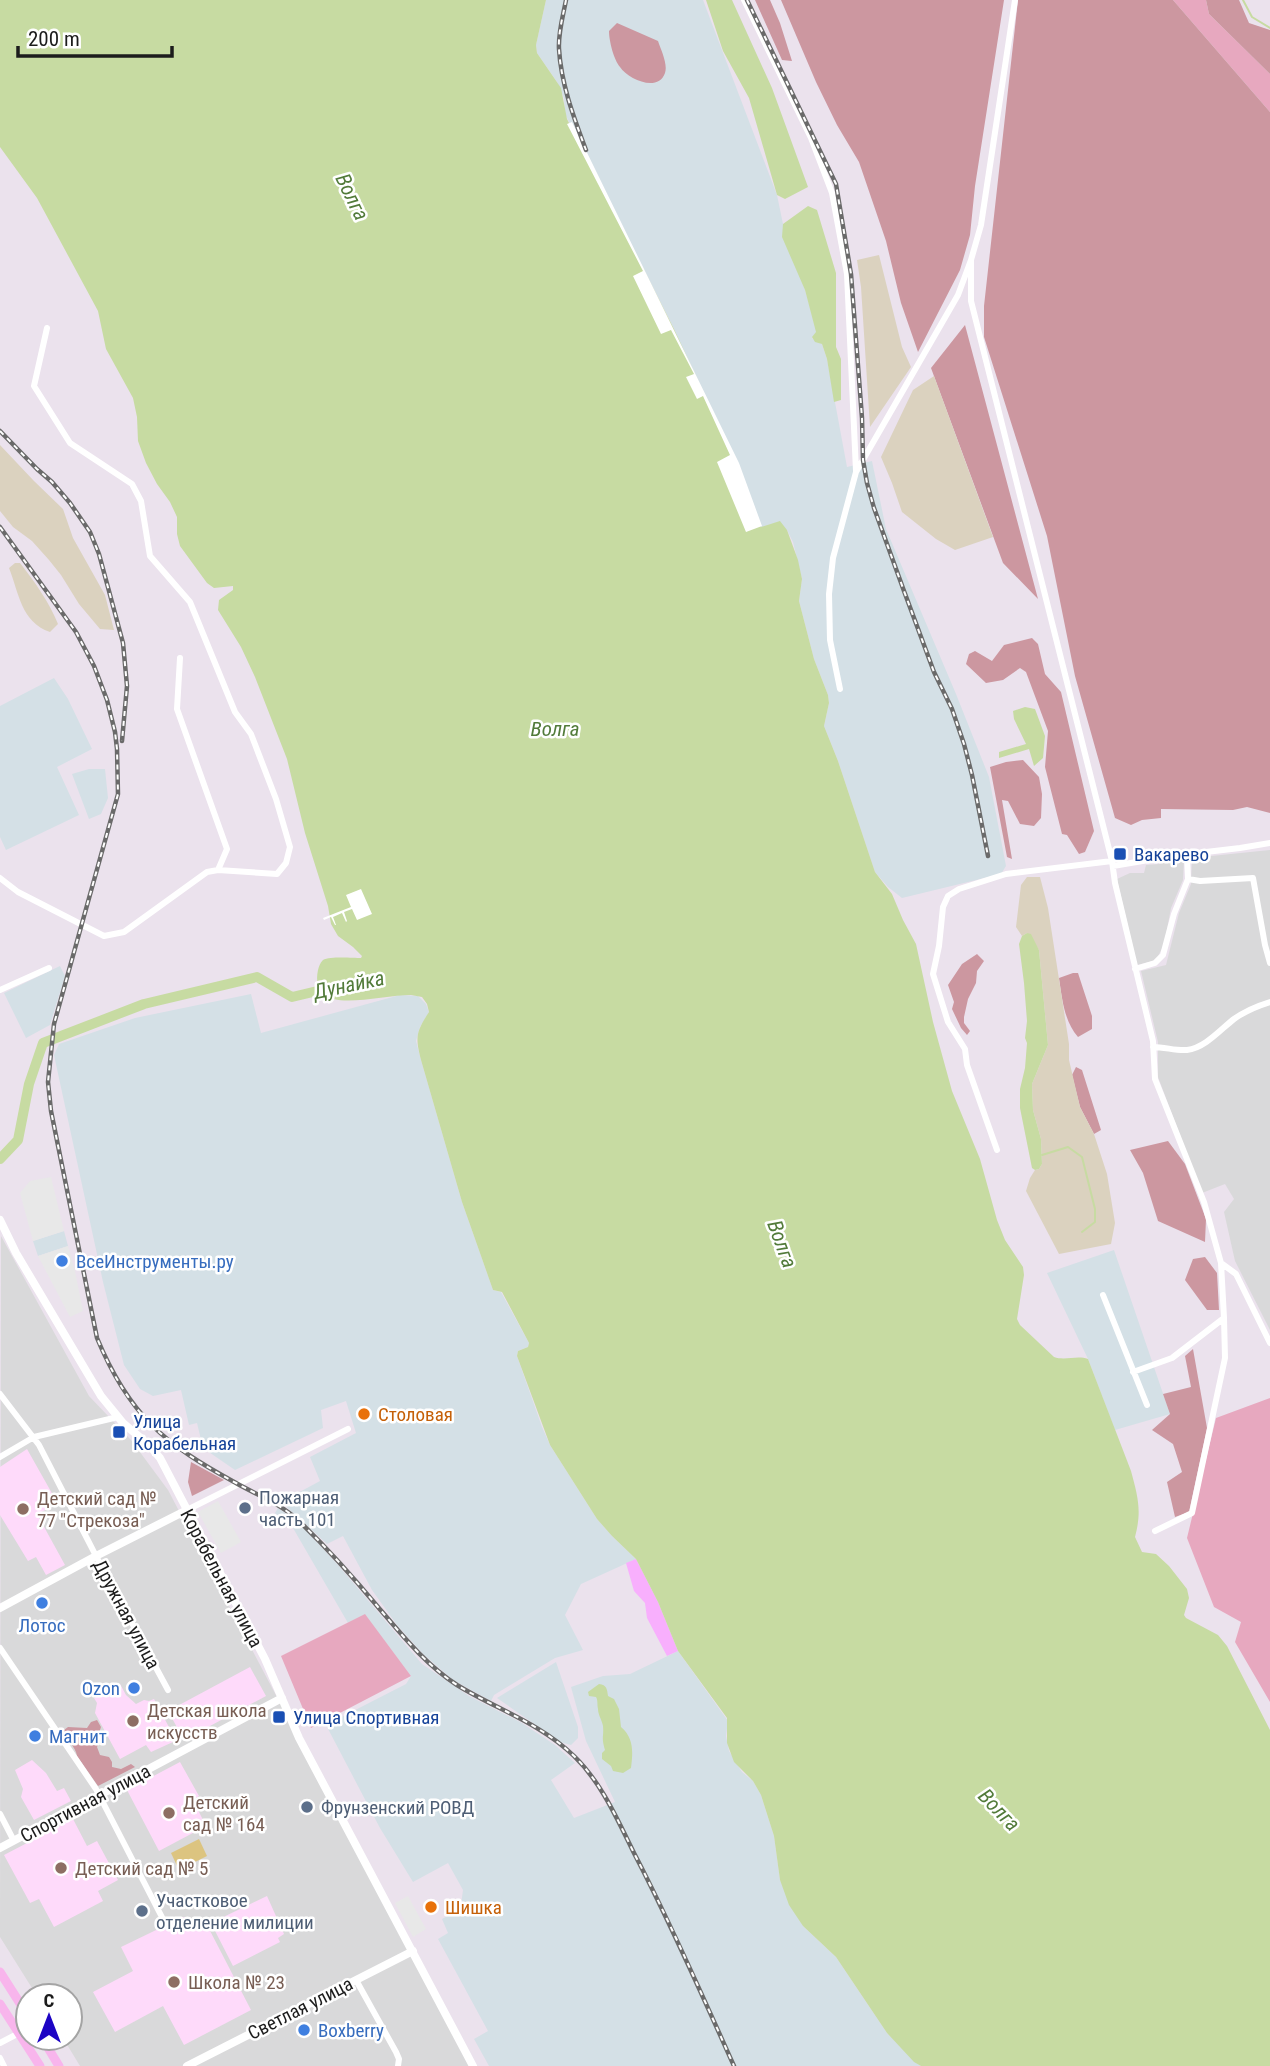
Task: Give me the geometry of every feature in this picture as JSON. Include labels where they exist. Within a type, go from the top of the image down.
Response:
[{"type":"main road","points":[[0,1972],[14,1994]]},
{"type":"main road","points":[[0,2004],[14,2025]]},
{"type":"street","points":[[744,0],[811,138],[832,193],[847,274],[856,472]]},
{"type":"street","points":[[839,689],[830,640],[828,594],[833,558],[856,472],[958,295],[971,260],[981,225],[1015,0]]},
{"type":"street","points":[[971,260],[971,301],[1112,863],[1153,1047],[1155,1079],[1204,1202],[1221,1263],[1225,1358],[1192,1513],[1155,1531]]},
{"type":"street","points":[[0,878],[18,892],[104,936],[124,932],[207,873],[218,870],[277,874],[286,863],[290,847],[276,799],[251,734],[235,712],[190,602],[150,556],[141,501],[132,484],[70,443],[34,386],[47,328]]},
{"type":"street","points":[[180,657],[177,709],[227,849],[218,870]]},
{"type":"street","points":[[997,1150],[967,1065],[965,1049],[948,1022],[933,974],[943,907],[948,896],[959,889],[1006,874],[1187,855],[1270,843]]},
{"type":"street","points":[[1135,969],[1155,963],[1163,955],[1174,914],[1188,879],[1187,855]]},
{"type":"street","points":[[1188,879],[1200,881],[1253,878],[1270,963]]},
{"type":"street","points":[[0,990],[49,968]]},
{"type":"street","points":[[1153,1047],[1166,1046],[1185,1050],[1195,1048],[1235,1018],[1254,1007],[1270,1002]]},
{"type":"street","name":"Корабельная улица","points":[[1,1225],[87,1374],[118,1417],[156,1452],[265,1660],[299,1738],[473,2066]]},
{"type":"street","points":[[1221,1263],[1236,1274],[1270,1343]]},
{"type":"street","points":[[1103,1295],[1147,1405]]},
{"type":"street","points":[[1133,1372],[1172,1358],[1224,1318]]},
{"type":"street","name":"Дружная улица","points":[[0,1394],[34,1437],[168,1690]]},
{"type":"street","points":[[0,1457],[34,1437],[118,1417]]},
{"type":"street","points":[[0,1608],[96,1556],[348,1429]]},
{"type":"street","points":[[0,1648],[98,1795],[166,1925]]},
{"type":"street","name":"Спортивная улица","points":[[0,1848],[282,1698]]},
{"type":"street","points":[[0,1814],[14,1841]]},
{"type":"street","name":"Светлая улица","points":[[187,2066],[413,1951]]},
{"type":"street","points":[[356,1980],[396,2052],[398,2066]]},
{"type":"street","points":[[0,2058],[4,2066]]},
{"type":"shaded area","points":[[546,0],[703,0],[777,195],[783,224],[817,332],[812,338],[822,344],[827,359],[847,467],[872,461],[886,529],[989,777],[1006,866],[1001,874],[902,898],[875,872],[824,726],[828,695],[814,659],[799,601],[802,579],[793,542],[787,530],[761,527],[674,329],[565,114],[564,98],[557,82],[537,53],[536,45]]},
{"type":"shaded area","points":[[755,0],[770,0],[792,61],[782,60]]},
{"type":"shaded area","points":[[781,0],[1004,0],[970,235],[960,270],[918,352],[901,303],[886,241],[859,162],[816,82]]},
{"type":"shaded area","points":[[1018,0],[1173,0],[1270,112],[1270,813],[1247,807],[1233,810],[1161,809],[1161,818],[1142,820],[1131,825],[1115,818],[1075,676],[1047,536],[984,337],[984,306]]},
{"type":"shaded area","points":[[1173,0],[1206,0],[1209,14],[1270,74],[1270,112]]},
{"type":"shaded area","points":[[1206,0],[1239,0],[1249,23],[1270,30],[1270,74],[1209,14]]},
{"type":"shaded area","points":[[617,23],[658,41],[666,65],[661,79],[650,83],[643,82],[629,76],[620,67],[609,35],[609,31]]},
{"type":"shaded area","points":[[879,255],[902,347],[911,367],[870,427],[857,260]]},
{"type":"shaded area","points":[[965,325],[1038,599],[1003,563],[931,368]]},
{"type":"shaded area","points":[[934,376],[993,537],[955,550],[936,539],[902,512],[881,457],[913,390]]},
{"type":"shaded area","points":[[0,445],[63,509],[73,538],[105,595],[114,630],[100,629],[49,560],[32,541],[13,527],[0,511]]},
{"type":"shaded area","points":[[20,563],[50,608],[58,624],[50,632],[33,621],[22,606],[9,568]]},
{"type":"shaded area","points":[[1032,638],[1038,644],[1045,674],[1061,692],[1094,831],[1085,852],[1079,854],[1067,835],[1062,834],[1045,767],[1048,731],[1026,672],[1020,668],[1003,680],[986,683],[966,664],[969,654],[975,651],[992,661],[1004,645]]},
{"type":"shaded area","points":[[54,678],[68,699],[92,749],[57,767],[79,815],[6,850],[0,837],[0,706]]},
{"type":"shaded area","points":[[1023,760],[1039,777],[1042,794],[1041,818],[1034,826],[1020,824],[1008,801],[1002,800],[1012,859],[1007,857],[990,767]]},
{"type":"shaded area","points":[[89,769],[105,769],[108,798],[101,814],[89,819],[72,774]]},
{"type":"shaded area","points":[[1270,850],[1270,1330],[1235,1261],[1224,1212],[1234,1199],[1225,1184],[1202,1193],[1158,1077],[1158,1042],[1141,971],[1166,965],[1179,913],[1191,884],[1192,858]]},
{"type":"shaded area","points":[[1173,858],[1184,859],[1183,880],[1171,908],[1164,945],[1153,961],[1137,965],[1117,879],[1130,873],[1144,873],[1146,865],[1159,864]]},
{"type":"shaded area","points":[[1027,877],[1040,877],[1048,908],[1069,1044],[1069,1060],[1080,1107],[1094,1134],[1107,1174],[1115,1223],[1111,1244],[1059,1254],[1026,1191],[1030,1178],[1042,1164],[1041,1139],[1033,1110],[1032,1084],[1048,1045],[1039,950],[1027,933],[1022,936],[1016,927],[1021,885]]},
{"type":"shaded area","points":[[977,954],[984,961],[977,971],[976,983],[968,999],[964,1017],[964,1023],[970,1031],[967,1035],[952,1009],[954,1002],[948,985],[962,964]]},
{"type":"shaded area","points":[[60,966],[65,976],[50,1025],[26,1038],[4,993]]},
{"type":"shaded area","points":[[1078,973],[1092,1016],[1092,1029],[1078,1037],[1067,1017],[1059,978]]},
{"type":"shaded area","points":[[251,994],[261,1033],[400,995],[418,996],[426,1004],[429,1012],[416,1041],[421,1060],[462,1202],[493,1290],[501,1292],[529,1343],[528,1347],[518,1351],[517,1356],[542,1427],[550,1445],[597,1519],[636,1559],[581,1584],[565,1615],[583,1650],[555,1658],[494,1695],[491,1701],[453,1680],[423,1654],[397,1625],[372,1590],[343,1536],[327,1544],[281,1502],[320,1481],[310,1457],[356,1433],[346,1401],[321,1410],[323,1428],[235,1470],[203,1448],[197,1423],[189,1425],[181,1390],[153,1396],[140,1389],[124,1365],[103,1282],[54,1055],[59,1044],[135,1018]]},
{"type":"shaded area","points":[[1076,1067],[1082,1070],[1101,1130],[1094,1134],[1080,1107],[1072,1075]]},
{"type":"shaded area","points":[[1168,1141],[1185,1164],[1206,1219],[1205,1242],[1158,1221],[1143,1173],[1130,1150]]},
{"type":"shaded area","points":[[51,1177],[64,1231],[33,1241],[20,1193],[30,1181]]},
{"type":"shaded area","points":[[64,1231],[68,1246],[38,1256],[33,1241]]},
{"type":"shaded area","points":[[1,1236],[89,1396],[131,1440],[168,1490],[471,2066],[80,2066],[72,2052],[84,2052],[84,1982],[28,1982],[0,1937]]},
{"type":"shaded area","points":[[68,1246],[83,1311],[70,1317],[38,1256]]},
{"type":"shaded area","points":[[1114,1250],[1170,1414],[1115,1430],[1088,1359],[1047,1273]]},
{"type":"shaded area","points":[[1205,1257],[1217,1273],[1219,1310],[1207,1310],[1185,1280],[1193,1259]]},
{"type":"shaded area","points":[[1193,1349],[1207,1428],[1189,1512],[1175,1517],[1167,1482],[1182,1472],[1173,1444],[1152,1430],[1170,1414],[1163,1394],[1191,1387],[1185,1356]]},
{"type":"shaded area","points":[[1270,1398],[1270,1702],[1235,1642],[1241,1622],[1214,1607],[1187,1538],[1216,1418]]},
{"type":"shaded area","name":"Детский сад № 77 \"Стрекоза\"","points":[[27,1449],[58,1504],[37,1514],[65,1565],[46,1575],[36,1557],[28,1561],[0,1515],[0,1467]]},
{"type":"shaded area","points":[[191,1462],[224,1480],[192,1496],[188,1482]]},
{"type":"shaded area","points":[[218,1501],[241,1542],[221,1553],[198,1512]]},
{"type":"shaded area","points":[[278,1508],[299,1523],[338,1565],[422,1664],[469,1696],[522,1723],[555,1745],[575,1763],[551,1780],[574,1818],[615,1802],[586,1741],[571,1687],[603,1676],[630,1674],[678,1651],[728,1721],[726,1736],[729,1751],[761,1795],[774,1836],[780,1880],[803,1926],[836,1957],[887,2033],[921,2066],[489,2066],[474,2039],[488,2031],[438,1939],[448,1933],[442,1919],[457,1911],[461,1905],[463,1890],[448,1863],[413,1882],[380,1828],[326,1725],[406,1684],[411,1676],[365,1615],[348,1623],[293,1528],[275,1513]]},
{"type":"shaded area","points":[[365,1614],[411,1676],[311,1728],[281,1656]]},
{"type":"shaded area","points":[[556,1662],[578,1727],[578,1738],[571,1745],[560,1742],[497,1698]]},
{"type":"shaded area","points":[[250,1667],[266,1696],[184,1740],[168,1711]]},
{"type":"shaded area","name":"Детская школа искусств","points":[[120,1684],[126,1695],[136,1704],[154,1699],[170,1729],[173,1742],[151,1752],[146,1745],[120,1759],[95,1713],[97,1703],[94,1698]]},
{"type":"shaded area","points":[[97,1720],[101,1727],[101,1739],[97,1747],[100,1755],[109,1757],[112,1767],[121,1769],[131,1764],[135,1767],[98,1786],[77,1756],[64,1730],[68,1727],[87,1728],[91,1722]]},
{"type":"shaded area","points":[[32,1760],[46,1773],[57,1791],[64,1788],[71,1801],[34,1820],[21,1797],[23,1789],[15,1770]]},
{"type":"shaded area","name":"Детский сад № 164","points":[[180,1762],[199,1796],[193,1800],[206,1826],[159,1851],[127,1790]]},
{"type":"shaded area","name":"Детский сад № 5","points":[[73,1819],[87,1846],[97,1841],[118,1880],[98,1891],[103,1901],[54,1927],[39,1899],[30,1903],[4,1855]]},
{"type":"shaded area","points":[[199,1839],[207,1856],[179,1870],[171,1853]]},
{"type":"shaded area","points":[[267,1896],[284,1934],[278,1938],[280,1942],[233,1966],[213,1922]]},
{"type":"shaded area","points":[[408,1896],[426,1929],[413,1937],[395,1903]]},
{"type":"shaded area","name":"Школа № 23","points":[[183,1917],[207,1925],[251,2010],[184,2045],[163,2006],[115,2032],[93,1992],[133,1971],[121,1947]]},
{"type":"sand","points":[[636,1559],[658,1602],[678,1651],[667,1656],[647,1618],[645,1603],[634,1591],[626,1563]]},
{"type":"water","name":"Волга","points":[[0,0],[546,0],[536,45],[537,53],[561,88],[567,119],[674,329],[761,527],[780,521],[787,530],[798,560],[802,579],[799,601],[814,659],[828,695],[824,726],[875,872],[892,894],[916,944],[952,1091],[980,1159],[1005,1240],[1023,1267],[1017,1319],[1054,1357],[1088,1359],[1131,1471],[1138,1504],[1135,1537],[1142,1552],[1156,1554],[1187,1589],[1189,1598],[1184,1615],[1218,1635],[1227,1646],[1270,1730],[1270,2066],[921,2066],[887,2033],[836,1957],[803,1926],[789,1905],[780,1880],[774,1836],[761,1795],[753,1781],[734,1762],[727,1743],[727,1718],[678,1651],[658,1602],[636,1559],[597,1519],[550,1445],[517,1356],[518,1351],[528,1347],[529,1343],[502,1292],[493,1290],[462,1202],[421,1060],[418,1035],[429,1012],[427,1004],[422,997],[411,995],[361,1000],[334,999],[319,988],[317,975],[323,960],[362,956],[338,936],[331,924],[287,759],[255,677],[241,647],[218,610],[219,600],[233,590],[233,586],[214,588],[207,583],[180,546],[177,517],[146,463],[138,441],[133,398],[106,349],[98,311],[37,198],[0,147]]},
{"type":"water","points":[[706,0],[732,0],[772,88],[808,187],[785,199],[777,195],[749,98],[723,51]]},
{"type":"water","points":[[808,206],[817,210],[836,273],[836,347],[841,359],[841,400],[834,402],[827,359],[822,344],[815,342],[812,337],[816,332],[805,290],[782,237],[783,224]]},
{"type":"water","points":[[1025,707],[1035,709],[1045,736],[1043,758],[1034,766],[1029,749],[999,758],[999,752],[1026,744],[1013,711]]},
{"type":"water","points":[[1031,934],[1039,950],[1048,1045],[1032,1084],[1033,1110],[1041,1139],[1042,1164],[1035,1170],[1032,1168],[1020,1108],[1027,1021],[1019,944],[1022,936]]},
{"type":"water","points":[[599,1684],[605,1686],[608,1696],[614,1699],[619,1709],[621,1727],[630,1741],[631,1768],[623,1773],[613,1771],[602,1759],[605,1750],[603,1726],[597,1698],[589,1696],[588,1692]]},
{"type":"pier","points":[[572,122],[739,463],[762,526],[746,532],[717,462],[730,455],[703,396],[697,399],[686,377],[694,374],[671,330],[661,334],[633,276],[643,271],[567,124]]},
{"type":"pier","points":[[361,889],[372,914],[357,920],[352,909],[344,912],[346,922],[342,913],[333,917],[336,925],[331,917],[324,920],[323,918],[351,907],[346,895]]},
{"type":"waterway","points":[[1243,0],[1252,17],[1270,28]]},
{"type":"waterway","name":"Дунайка","points":[[0,1159],[18,1140],[29,1084],[43,1043],[144,1004],[257,977],[292,997],[330,988]]},
{"type":"waterway","points":[[1042,1155],[1068,1147],[1082,1157],[1095,1209],[1095,1222],[1082,1232]]},
{"type":"railway","points":[[566,0],[559,37],[560,62],[569,101],[586,150]]},
{"type":"railway","points":[[747,0],[836,184],[851,274],[863,460],[867,483],[934,672],[952,709],[964,744],[988,856]]},
{"type":"railway","points":[[0,431],[70,503],[90,532],[99,554],[123,643],[127,686],[122,741]]},
{"type":"railway","points":[[0,527],[76,632],[94,666],[115,732],[118,794],[54,1024],[48,1082],[51,1111],[97,1338],[109,1365],[136,1407],[169,1440],[188,1455],[277,1505],[299,1521],[435,1668],[472,1694],[547,1734],[584,1767],[609,1803],[674,1933],[734,2066]]},
{"type":"place","name":"Вакарево","points":[[1120,854]]},
{"type":"place","name":"ВсеИнструменты.ру","points":[[62,1261]]},
{"type":"place","name":"Столовая","points":[[364,1414]]},
{"type":"place","name":"Улица Корабельная","points":[[119,1432]]},
{"type":"place","name":"Пожарная часть 101","points":[[245,1508]]},
{"type":"place","name":"Детский сад № 77 \"Стрекоза\"","points":[[23,1509]]},
{"type":"place","name":"Лотос","points":[[42,1603]]},
{"type":"place","name":"Ozon","points":[[134,1688]]},
{"type":"place","name":"Улица Спортивная","points":[[279,1717]]},
{"type":"place","name":"Детская школа искусств","points":[[133,1721]]},
{"type":"place","name":"Магнит","points":[[35,1736]]},
{"type":"place","name":"Фрунзенский РОВД","points":[[307,1807]]},
{"type":"place","name":"Детский сад № 164","points":[[169,1813]]},
{"type":"place","name":"Детский сад № 5","points":[[61,1868]]},
{"type":"place","name":"Шишка","points":[[431,1907]]},
{"type":"place","name":"Участковое отделение милиции","points":[[142,1911]]},
{"type":"place","name":"Школа № 23","points":[[174,1982]]},
{"type":"place","name":"Boxberry","points":[[304,2030]]}]
